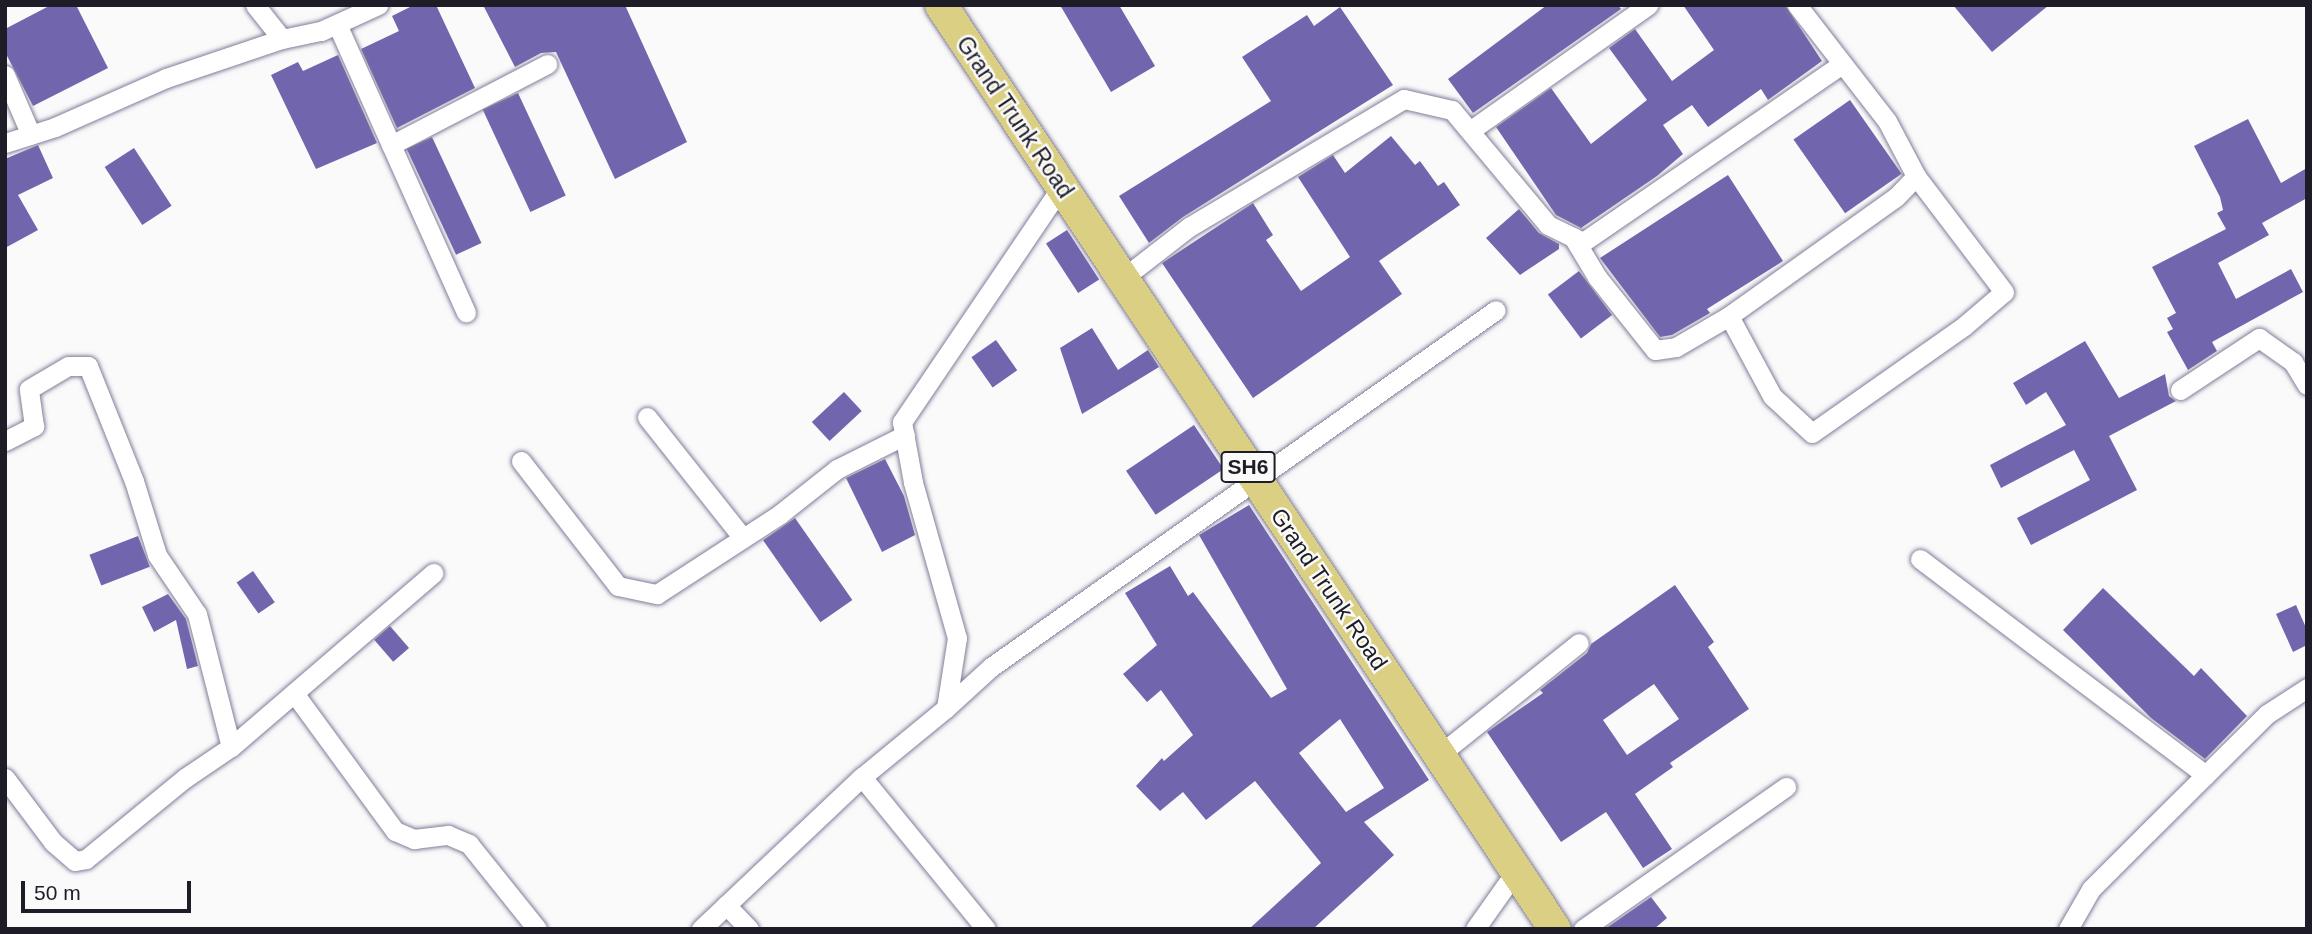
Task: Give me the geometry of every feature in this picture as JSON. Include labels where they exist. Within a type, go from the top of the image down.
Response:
[{"type":"main road","name":"Grand Trunk Road","points":[[940,5],[1555,929]]},
{"type":"street","points":[[255,5],[282,39]]},
{"type":"street","points":[[5,143],[31,135],[166,78],[282,39],[337,24],[378,5]]},
{"type":"street","points":[[1471,130],[1648,5]]},
{"type":"street","points":[[1729,316],[1772,396],[1812,433],[1964,326],[2004,292],[1916,176],[1887,121],[1797,5]]},
{"type":"street","points":[[337,24],[466,312]]},
{"type":"street","points":[[391,145],[547,64]]},
{"type":"street","points":[[1122,279],[1189,227],[1404,99],[1452,110],[1548,225],[1583,242],[1617,222],[1842,64]]},
{"type":"street","points":[[5,75],[31,135]]},
{"type":"street","points":[[1573,237],[1597,277],[1655,349],[1676,347],[1729,316],[1896,197],[1916,176]]},
{"type":"street","points":[[946,708],[957,638],[913,482],[902,422],[1061,187]]},
{"type":"street","points":[[701,929],[862,777],[991,667],[1496,310]]},
{"type":"street","points":[[2180,390],[2259,338],[2293,362],[2307,386]]},
{"type":"street","points":[[5,441],[34,426],[29,389],[68,366],[88,366],[157,555],[197,614],[230,747]]},
{"type":"street","points":[[647,417],[743,538]]},
{"type":"street","points":[[521,461],[618,586],[657,594],[743,538],[837,469],[905,435]]},
{"type":"street","points":[[1920,559],[2206,775]]},
{"type":"street","points":[[5,778],[53,842],[75,861],[86,859],[186,778],[230,747],[433,573]]},
{"type":"street","points":[[1439,755],[1579,643]]},
{"type":"street","points":[[2068,929],[2091,889],[2267,714],[2307,688]]},
{"type":"street","points":[[294,693],[395,831],[414,839],[449,835],[468,844],[537,929]]},
{"type":"street","points":[[862,777],[986,929]]},
{"type":"street","points":[[1583,929],[1786,787]]},
{"type":"street","points":[[1475,929],[1516,872]]},
{"type":"street","points":[[726,905],[750,929]]},
{"type":"building","points":[[51,5],[76,5],[108,68],[33,106],[5,52],[5,29]]},
{"type":"building","points":[[414,5],[436,5],[475,88],[397,128],[361,49],[399,31],[392,16]]},
{"type":"building","points":[[483,5],[625,5],[687,142],[615,179],[556,52],[541,53],[515,67]]},
{"type":"building","points":[[1060,5],[1119,5],[1155,66],[1111,92]]},
{"type":"building","points":[[1547,5],[1618,5],[1621,9],[1473,113],[1448,79]]},
{"type":"building","points":[[1683,5],[1785,5],[1822,61],[1768,100],[1761,89],[1708,127],[1692,105],[1663,125],[1683,154],[1657,176],[1581,228],[1556,215],[1496,127],[1551,88],[1591,144],[1647,100],[1609,48],[1635,29],[1672,81],[1714,50]]},
{"type":"building","points":[[1953,5],[2049,5],[1992,52]]},
{"type":"building","points":[[1340,7],[1393,85],[1183,217],[1149,243],[1119,196],[1271,101],[1242,57],[1307,15],[1314,26]]},
{"type":"building","points":[[338,55],[377,143],[316,169],[271,75],[298,62],[303,71]]},
{"type":"building","points":[[518,93],[566,195],[530,212],[483,109]]},
{"type":"building","points":[[1850,100],[1902,174],[1845,213],[1793,140]]},
{"type":"building","points":[[2248,119],[2281,183],[2307,168],[2307,198],[2262,223],[2269,235],[2218,263],[2236,299],[2291,269],[2303,292],[2212,342],[2217,351],[2188,370],[2167,332],[2173,329],[2167,318],[2176,313],[2152,267],[2226,229],[2217,213],[2223,210],[2220,197],[2194,146]]},
{"type":"building","points":[[1391,136],[1415,165],[1420,161],[1438,186],[1444,182],[1460,205],[1379,261],[1402,294],[1253,398],[1162,263],[1253,203],[1273,235],[1266,240],[1301,291],[1350,257],[1298,177],[1333,155],[1345,173]]},
{"type":"building","points":[[432,137],[481,243],[456,255],[407,149]]},
{"type":"building","points":[[38,145],[53,178],[18,195],[38,230],[5,248],[5,159]]},
{"type":"building","points":[[134,148],[172,206],[142,225],[105,167]]},
{"type":"building","points":[[1728,175],[1783,261],[1707,309],[1710,313],[1672,335],[1660,337],[1600,258]]},
{"type":"building","points":[[1519,209],[1539,233],[1559,244],[1559,249],[1520,275],[1486,238]]},
{"type":"building","points":[[1067,230],[1099,279],[1078,293],[1046,244]]},
{"type":"building","points":[[1579,271],[1612,315],[1581,338],[1548,294]]},
{"type":"building","points":[[1092,328],[1118,370],[1148,350],[1159,367],[1082,414],[1060,348]]},
{"type":"building","points":[[996,340],[1017,370],[993,388],[971,357]]},
{"type":"building","points":[[2085,341],[2119,398],[2165,374],[2169,396],[2176,401],[2109,436],[2137,490],[2031,545],[2017,518],[2090,480],[2074,450],[2001,488],[1990,465],[2066,425],[2046,392],[2026,405],[2013,383]]},
{"type":"building","points":[[844,392],[862,411],[830,441],[812,422]]},
{"type":"building","points":[[1194,425],[1224,469],[1156,515],[1126,471]]},
{"type":"building","points":[[885,459],[904,496],[915,535],[882,552],[846,478]]},
{"type":"building","points":[[1249,505],[1429,780],[1364,822],[1394,855],[1313,929],[1249,929],[1321,863],[1255,781],[1206,820],[1183,792],[1160,811],[1136,786],[1162,758],[1164,761],[1193,735],[1161,690],[1147,702],[1123,674],[1157,645],[1125,593],[1170,566],[1188,596],[1193,592],[1271,698],[1287,689],[1199,535]],"holes":[[[1340,719],[1384,788],[1346,812],[1299,753]]]},
{"type":"building","points":[[795,518],[852,600],[820,622],[763,540]]},
{"type":"building","points":[[138,536],[150,567],[101,585],[89,555]]},
{"type":"building","points":[[253,571],[275,602],[258,614],[237,582]]},
{"type":"building","points":[[1675,585],[1714,642],[1708,647],[1749,709],[1670,763],[1673,767],[1635,794],[1672,849],[1643,868],[1606,812],[1561,842],[1487,732],[1543,693],[1540,690],[1587,653],[1591,644]],"holes":[[[1654,684],[1679,719],[1627,755],[1603,720]]]},
{"type":"building","points":[[2103,588],[2194,676],[2201,668],[2247,716],[2205,759],[2151,718],[2063,630]]},
{"type":"building","points":[[168,594],[186,619],[198,666],[187,669],[176,620],[154,632],[142,607]]},
{"type":"building","points":[[2296,605],[2307,630],[2307,645],[2293,652],[2276,614]]},
{"type":"building","points":[[390,626],[409,648],[393,662],[374,640]]},
{"type":"building","points":[[1651,897],[1667,918],[1654,929],[1605,929]]}]
